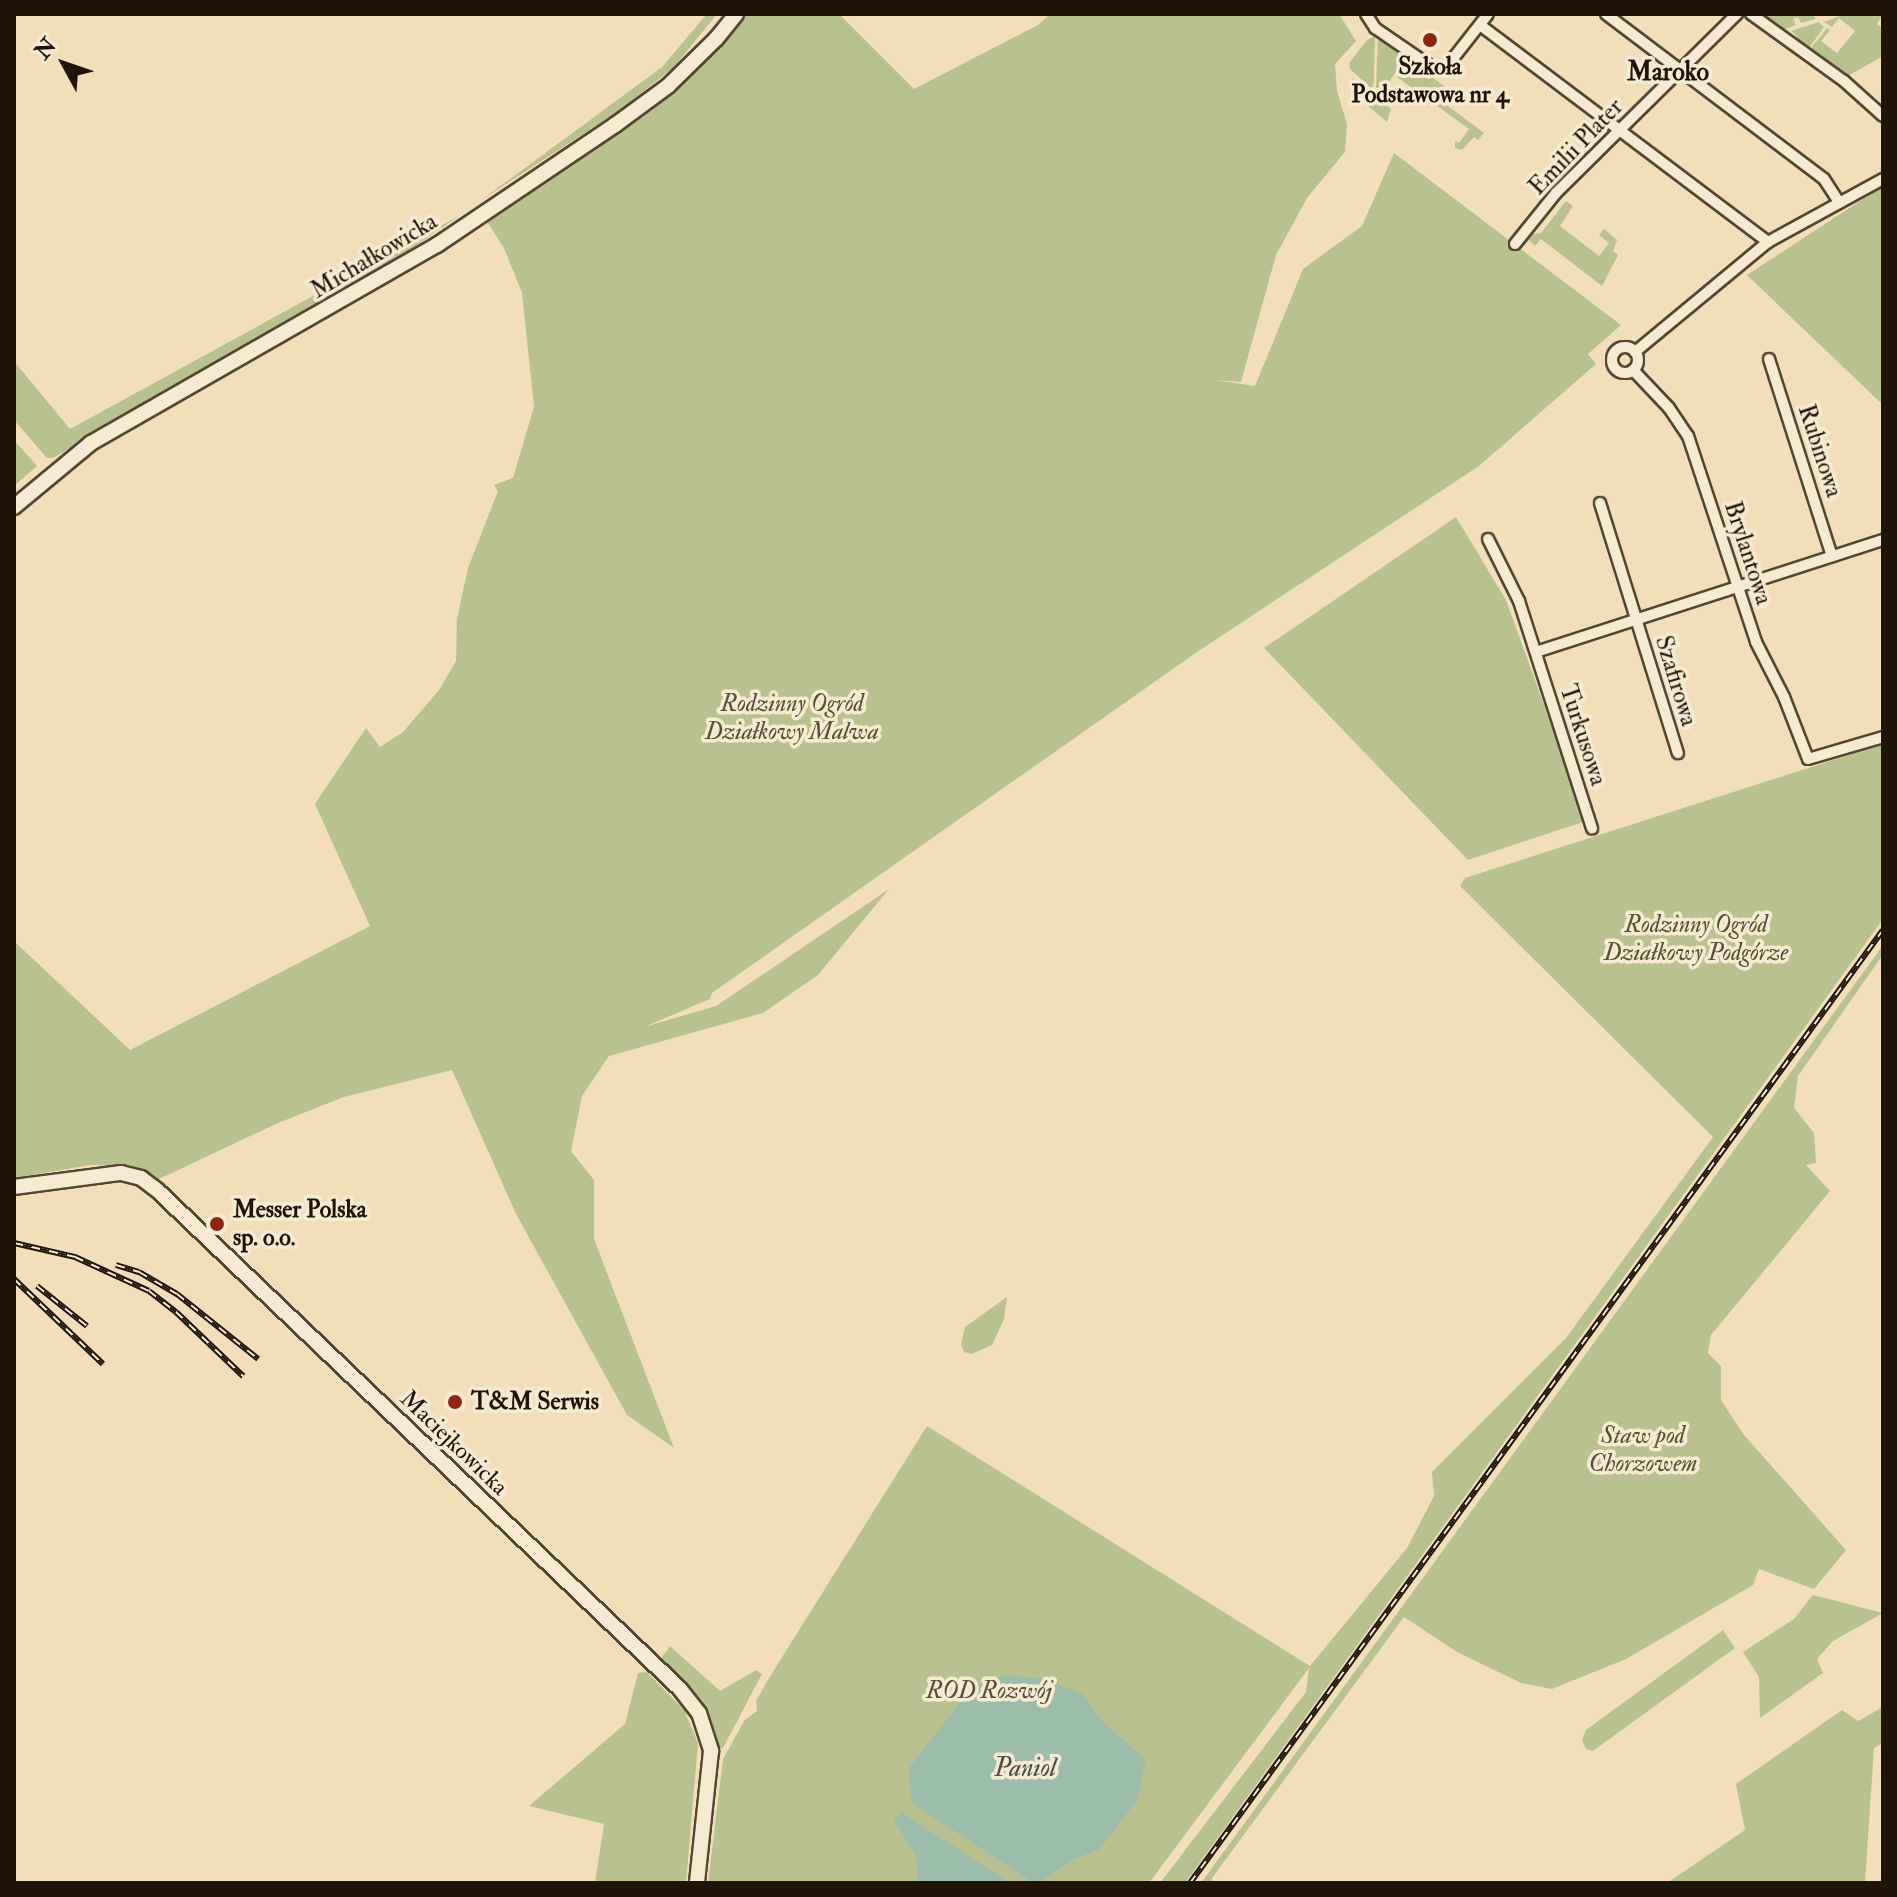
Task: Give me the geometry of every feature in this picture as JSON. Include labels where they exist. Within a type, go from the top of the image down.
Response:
[{"type":"street","name":"Michałkowicka","points":[[14,507],[91,443],[437,245],[615,125],[679,77],[736,14]]},
{"type":"street","points":[[1366,14],[1384,34],[1436,70],[1444,70],[1488,14]]},
{"type":"street","points":[[1606,14],[1824,179],[1839,202]]},
{"type":"street","name":"Emilii Plater","points":[[1515,244],[1556,193],[1737,14]]},
{"type":"street","points":[[1751,14],[1844,81],[1883,116]]},
{"type":"street","points":[[1480,25],[1754,228],[1768,242]]},
{"type":"street","points":[[1635,352],[1768,242],[1883,179]]},
{"type":"street","points":[[1621,348],[1635,352],[1638,361],[1633,370],[1619,371],[1612,359],[1621,348]]},
{"type":"street","name":"Rubinowa","points":[[1769,359],[1832,556]]},
{"type":"street","name":"Brylantowa","points":[[1633,370],[1669,408],[1688,436],[1763,659],[1784,697],[1808,759],[1883,737]]},
{"type":"street","name":"Szafirowa","points":[[1600,503],[1678,753]]},
{"type":"street","name":"Turkusowa","points":[[1488,539],[1519,601],[1592,829]]},
{"type":"street","points":[[1738,586],[1883,540]]},
{"type":"street","name":"Szafirowa","points":[[1636,620],[1738,586]]},
{"type":"street","points":[[1536,652],[1636,620]]},
{"type":"street","name":"Maciejkowicka","points":[[14,1187],[121,1173],[141,1178],[680,1689],[699,1713],[711,1751],[697,1883]]},
{"type":"green space","points":[[707,14],[717,14],[674,67],[620,110],[480,201],[662,67]]},
{"type":"green space","name":"Rodzinny Ogród Działkowy Malwa","points":[[744,14],[839,14],[914,89],[1038,25],[1050,14],[1339,14],[1356,41],[1335,64],[1337,91],[1347,124],[1345,152],[1307,198],[1276,255],[1241,382],[1215,380],[1255,386],[1303,269],[1362,226],[1394,153],[1621,325],[1588,354],[1596,364],[1479,466],[1197,652],[712,993],[710,999],[644,1027],[716,1006],[889,889],[818,975],[763,1013],[609,1056],[582,1096],[571,1151],[594,1180],[594,1239],[674,1448],[627,1415],[516,1214],[452,1070],[344,1097],[278,1123],[157,1180],[125,1166],[90,1165],[14,1178],[14,941],[130,1050],[370,926],[315,804],[366,728],[380,747],[403,732],[439,690],[456,661],[457,619],[468,568],[498,491],[494,485],[513,478],[534,407],[522,293],[504,248],[486,220],[657,105],[696,71]]},
{"type":"green space","points":[[1759,14],[1812,14],[1816,19],[1801,23],[1798,17],[1793,19],[1796,25],[1780,31]]},
{"type":"green space","points":[[1845,14],[1883,14],[1877,24],[1883,29],[1883,56],[1846,77],[1808,52],[1827,28],[1830,30],[1821,41],[1837,53],[1855,31],[1839,18],[1832,27],[1824,22]]},
{"type":"green space","points":[[1819,22],[1824,27],[1807,51],[1793,41],[1797,36],[1791,31]]},
{"type":"green space","points":[[1375,36],[1373,90],[1350,69],[1349,63],[1367,40]]},
{"type":"green space","points":[[1378,36],[1406,58],[1381,93],[1376,88]]},
{"type":"green space","points":[[1410,61],[1444,86],[1436,97],[1484,133],[1478,140],[1474,137],[1462,150],[1455,148],[1455,141],[1459,143],[1469,129],[1397,77]]},
{"type":"green space","points":[[1352,78],[1391,109],[1387,122],[1362,101]]},
{"type":"green space","points":[[1883,186],[1883,405],[1747,275]]},
{"type":"green space","points":[[1566,201],[1573,206],[1560,226],[1599,256],[1609,243],[1599,235],[1604,229],[1617,240],[1613,251],[1618,255],[1602,286],[1541,239],[1535,246],[1528,239],[1528,235],[1541,233]]},
{"type":"green space","points":[[459,216],[394,261],[53,458],[47,458],[14,420],[14,361],[70,429]]},
{"type":"green space","points":[[14,440],[37,466],[14,486]]},
{"type":"green space","points":[[1456,517],[1506,600],[1586,821],[1468,860],[1264,648]]},
{"type":"green space","name":"ROD Rozwój","points":[[1883,744],[1883,919],[1185,1883],[1160,1883],[1306,1692],[1309,1668],[1149,1883],[708,1883],[723,1759],[744,1721],[757,1711],[756,1701],[769,1678],[927,1426],[1310,1666],[1407,1548],[1434,1496],[1432,1472],[1566,1338],[1713,1137],[1460,886],[1465,878]]},
{"type":"green space","name":"Staw pod Chorzowem","points":[[1881,948],[1882,956],[1798,1076],[1794,1108],[1814,1133],[1816,1163],[1806,1165],[1830,1191],[1711,1335],[1708,1353],[1721,1366],[1721,1400],[1744,1435],[1846,1550],[1814,1589],[1759,1569],[1753,1585],[1626,1659],[1552,1689],[1521,1683],[1457,1652],[1404,1617],[1212,1878],[1213,1883],[1201,1883]]},
{"type":"green space","points":[[1007,1297],[1004,1319],[992,1345],[972,1354],[964,1352],[961,1344],[965,1327]]},
{"type":"green space","points":[[1813,1595],[1883,1613],[1833,1641],[1817,1659],[1823,1673],[1760,1718],[1759,1677],[1743,1652],[1794,1619]]},
{"type":"green space","points":[[1723,1630],[1735,1648],[1593,1751],[1586,1749],[1582,1740],[1586,1730]]},
{"type":"green space","points":[[670,1646],[720,1691],[756,1670],[762,1674],[723,1748],[718,1748],[704,1709],[659,1661]]},
{"type":"green space","points":[[647,1672],[684,1710],[698,1743],[686,1883],[595,1883],[604,1824],[529,1806],[625,1724],[638,1673]]},
{"type":"green space","points":[[1883,1707],[1883,1743],[1874,1748],[1865,1883],[1667,1883],[1745,1830],[1736,1784],[1842,1710],[1858,1721]]},
{"type":"water","name":"Paniol","points":[[1005,1675],[1043,1679],[1081,1693],[1103,1722],[1146,1760],[1137,1800],[1100,1849],[1074,1859],[1038,1883],[1027,1883],[1027,1879],[912,1803],[909,1768],[973,1686]]},
{"type":"water","points":[[901,1812],[1010,1883],[918,1883],[916,1855],[894,1821]]},
{"type":"railway","points":[[1190,1883],[1883,930]]},
{"type":"railway","points":[[14,1243],[75,1257],[149,1291],[176,1312],[243,1376]]},
{"type":"railway","points":[[116,1265],[139,1272],[177,1294],[258,1359]]},
{"type":"railway","points":[[14,1279],[103,1364]]},
{"type":"railway","points":[[37,1286],[87,1326]]},
{"type":"place","name":"Szkoła Podstawowa nr 4","points":[[1430,40]]},
{"type":"place","name":"Messer Polska sp. o.o.","points":[[217,1224]]},
{"type":"place","name":"T&M Serwis","points":[[455,1402]]},
{"type":"district","name":"Maroko","points":[[1668,73]]},
{"type":"park label","name":"Rodzinny Ogród Działkowy Podgórze","points":[[1696,939]]}]
